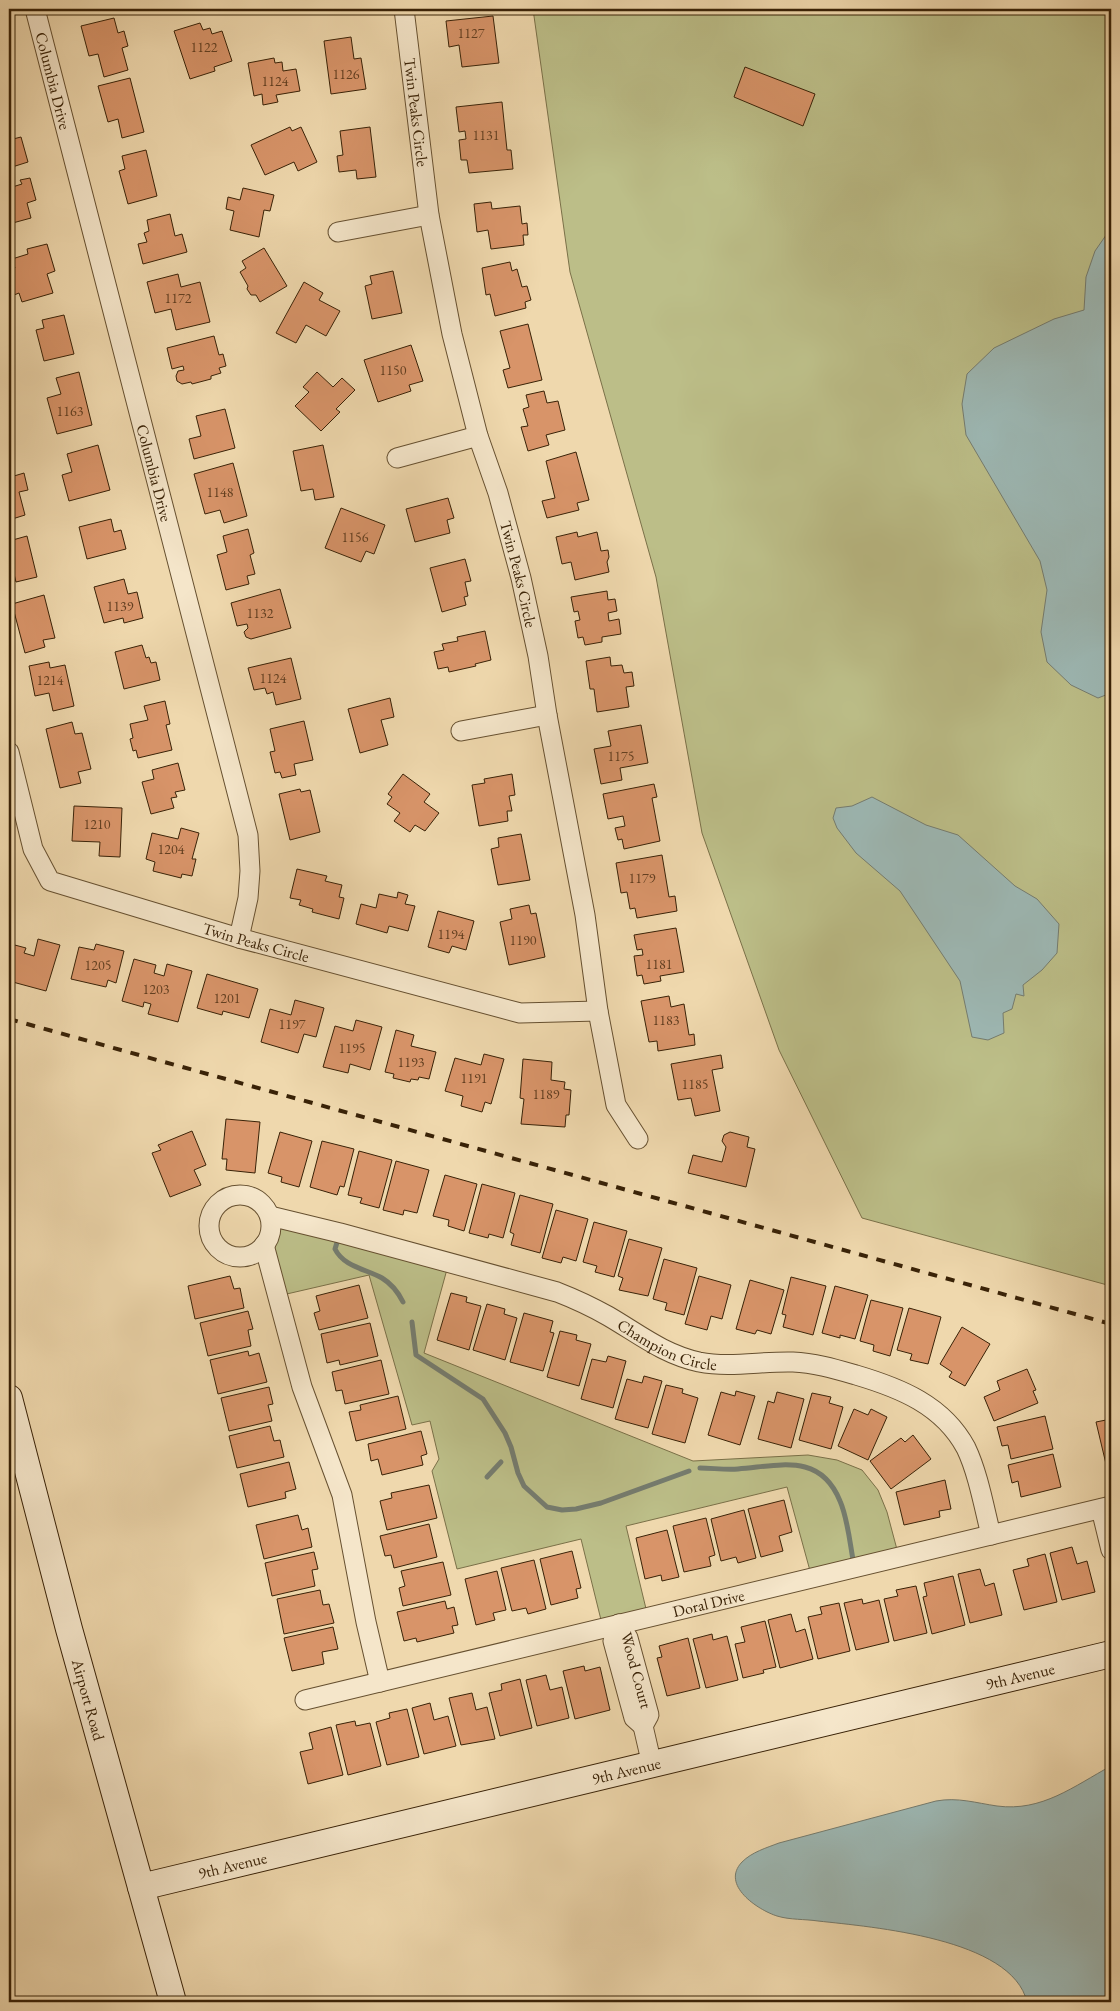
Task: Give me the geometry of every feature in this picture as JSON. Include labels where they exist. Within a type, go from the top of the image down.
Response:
[{"type":"main road","name":"Airport Road","points":[[9,1398],[66,1620],[173,2002]]},
{"type":"main road","name":"9th Avenue","points":[[141,1886],[1111,1654]]},
{"type":"street","name":"Columbia Drive","points":[[35,9],[248,835],[250,871],[248,898],[239,938]]},
{"type":"street","name":"Twin Peaks Circle","points":[[404,9],[429,215],[452,334],[478,436],[498,493],[521,578],[538,656],[547,715],[585,915],[598,1011],[616,1105],[638,1139]]},
{"type":"street","points":[[338,232],[429,215]]},
{"type":"street","points":[[397,458],[478,436]]},
{"type":"street","points":[[462,731],[547,715]]},
{"type":"street","name":"Twin Peaks Circle","points":[[9,752],[33,849],[50,881],[239,938],[520,1013],[598,1011]]},
{"type":"street","points":[[237,1195],[248,1196],[257,1200],[265,1207],[270,1216],[271,1232],[264,1246],[248,1256],[237,1258],[227,1255],[212,1241],[209,1232],[209,1221],[212,1211],[228,1198],[237,1195]]},
{"type":"street","name":"Champion Circle","points":[[270,1216],[349,1235],[557,1292],[590,1306],[649,1343],[682,1357],[715,1364],[783,1362],[808,1364],[840,1370],[896,1388],[935,1410],[958,1435],[972,1463],[991,1535]]},
{"type":"street","points":[[264,1246],[302,1387],[342,1495],[366,1622],[380,1682]]},
{"type":"street","points":[[1106,1507],[1111,1550]]},
{"type":"street","name":"Doral Drive","points":[[305,1700],[1106,1507]]},
{"type":"street","name":"Wood Court","points":[[619,1624],[613,1641],[634,1718],[643,1726],[652,1765]]},
{"type":"green space","points":[[533,9],[1111,9],[1111,1286],[862,1218],[779,1050],[702,833],[656,577],[570,272]]},
{"type":"green space","points":[[271,1221],[449,1262],[424,1353],[693,1461],[808,1455],[837,1460],[862,1470],[878,1490],[887,1512],[899,1557],[812,1578],[787,1487],[626,1526],[648,1617],[603,1628],[581,1539],[457,1569],[432,1471],[439,1459],[430,1421],[412,1425],[369,1275],[278,1296],[267,1241],[271,1232]]},
{"type":"water","points":[[1111,228],[1111,693],[1098,698],[1071,685],[1047,662],[1041,632],[1047,590],[1040,561],[966,435],[962,404],[967,374],[994,348],[1054,319],[1084,310],[1086,277],[1095,251]]},
{"type":"water","points":[[872,797],[926,825],[958,835],[1015,886],[1037,899],[1059,924],[1057,953],[1042,970],[1023,985],[1024,996],[1016,994],[1012,1009],[1003,1013],[1004,1033],[988,1040],[972,1037],[960,981],[900,891],[856,853],[837,828],[833,818],[836,808],[852,806]]},
{"type":"water","points":[[1111,1766],[1111,2002],[1027,2002],[1016,1980],[996,1963],[969,1950],[904,1932],[777,1916],[760,1908],[738,1888],[736,1871],[742,1862],[759,1851],[779,1843],[936,1801],[959,1800],[1013,1807],[1029,1805],[1057,1796]]},
{"type":"building","points":[[493,16],[499,63],[462,67],[459,45],[449,47],[446,21]]},
{"type":"building","points":[[114,18],[118,33],[124,31],[128,46],[122,48],[128,70],[104,77],[98,54],[89,56],[81,26]]},
{"type":"building","points":[[200,23],[203,30],[210,28],[212,34],[222,31],[232,61],[214,67],[215,71],[190,79],[174,31]]},
{"type":"building","points":[[351,37],[354,59],[361,58],[366,89],[331,94],[324,41]]},
{"type":"building","points":[[274,58],[275,63],[282,62],[283,71],[296,69],[300,91],[276,95],[278,102],[263,105],[262,94],[254,96],[248,63]]},
{"type":"building","points":[[745,67],[815,94],[803,126],[734,97]]},
{"type":"building","points":[[130,78],[144,132],[122,138],[118,119],[108,122],[98,86]]},
{"type":"building","points":[[502,102],[507,150],[511,150],[513,169],[469,173],[467,160],[461,160],[459,140],[466,139],[465,131],[459,132],[456,107]]},
{"type":"building","points":[[9,114],[13,130],[9,132]]},
{"type":"building","points":[[290,127],[292,131],[301,127],[317,162],[298,171],[294,162],[265,175],[251,145]]},
{"type":"building","points":[[370,127],[376,177],[357,179],[356,170],[339,172],[337,156],[343,155],[340,131]]},
{"type":"building","points":[[21,137],[28,162],[9,168],[9,140]]},
{"type":"building","points":[[146,150],[157,196],[128,204],[119,171],[125,169],[122,156]]},
{"type":"building","points":[[30,178],[36,200],[27,203],[31,218],[9,224],[9,188],[22,184],[20,180]]},
{"type":"building","points":[[243,188],[274,195],[270,211],[264,210],[259,237],[230,230],[234,211],[226,209],[228,197],[240,200]]},
{"type":"building","points":[[491,202],[492,209],[520,206],[522,224],[527,223],[528,235],[523,235],[524,245],[491,249],[488,230],[477,232],[474,204]]},
{"type":"building","points":[[170,214],[175,236],[182,234],[187,252],[143,264],[138,244],[147,242],[144,233],[149,231],[147,220]]},
{"type":"building","points":[[47,244],[55,271],[47,274],[53,293],[22,302],[19,293],[14,295],[9,292],[9,284],[12,281],[9,269],[15,268],[12,259],[28,254],[27,249]]},
{"type":"building","points":[[264,248],[287,286],[260,302],[256,295],[251,295],[247,289],[248,286],[240,272],[246,268],[242,261]]},
{"type":"building","points":[[510,262],[512,271],[517,269],[522,287],[527,286],[531,300],[525,302],[526,308],[495,316],[490,294],[486,295],[482,268]]},
{"type":"building","points":[[393,271],[402,313],[372,319],[365,286],[372,284],[370,276]]},
{"type":"building","points":[[178,274],[181,287],[200,282],[210,322],[176,330],[171,309],[155,313],[147,282]]},
{"type":"building","points":[[304,282],[323,293],[319,300],[340,311],[326,336],[306,325],[296,343],[276,333]]},
{"type":"building","points":[[64,315],[74,354],[44,361],[36,330],[44,328],[42,320]]},
{"type":"building","points":[[528,324],[542,380],[508,388],[503,370],[510,368],[500,331]]},
{"type":"building","points":[[214,336],[219,355],[223,354],[226,366],[219,368],[221,373],[211,376],[211,379],[192,384],[191,382],[182,384],[177,381],[178,371],[184,370],[183,366],[172,369],[167,348]]},
{"type":"building","points":[[411,345],[423,381],[409,385],[411,391],[378,402],[364,360]]},
{"type":"building","points":[[79,372],[92,425],[57,434],[47,398],[61,394],[56,378]]},
{"type":"building","points":[[317,372],[333,387],[342,378],[355,390],[336,409],[340,412],[321,431],[295,406],[309,392],[303,387]]},
{"type":"building","points":[[544,391],[547,403],[558,401],[565,430],[546,435],[549,445],[528,451],[521,427],[528,426],[523,409],[529,407],[526,395]]},
{"type":"building","points":[[225,409],[235,448],[194,459],[189,439],[201,436],[196,416]]},
{"type":"building","points":[[98,445],[110,490],[69,501],[62,475],[72,472],[67,454]]},
{"type":"building","points":[[323,445],[334,497],[315,500],[313,489],[301,491],[293,451]]},
{"type":"building","points":[[576,452],[589,500],[577,503],[579,510],[547,518],[542,501],[555,498],[546,461]]},
{"type":"building","points":[[233,463],[247,516],[224,523],[220,510],[205,514],[194,474]]},
{"type":"building","points":[[13,471],[14,476],[24,473],[28,490],[19,492],[25,515],[9,520],[9,472]]},
{"type":"building","points":[[448,498],[454,518],[447,520],[450,533],[415,542],[406,509]]},
{"type":"building","points":[[341,508],[385,525],[374,554],[366,551],[361,562],[325,548]]},
{"type":"building","points":[[111,519],[114,532],[121,530],[126,549],[87,559],[79,527]]},
{"type":"building","points":[[248,529],[254,553],[250,555],[255,574],[247,576],[249,584],[226,590],[217,555],[227,552],[223,536]]},
{"type":"building","points":[[577,532],[578,537],[597,532],[601,551],[608,550],[609,557],[607,562],[609,572],[575,580],[571,562],[562,564],[556,537]]},
{"type":"building","points":[[27,536],[37,577],[16,582],[13,570],[9,571],[9,541]]},
{"type":"building","points":[[465,559],[471,581],[465,582],[468,596],[464,597],[466,605],[442,612],[430,568]]},
{"type":"building","points":[[124,579],[128,594],[137,592],[143,618],[124,623],[123,618],[104,623],[94,587]]},
{"type":"building","points":[[280,589],[291,628],[251,639],[246,637],[244,632],[248,628],[247,624],[237,626],[231,603]]},
{"type":"building","points":[[607,591],[608,600],[615,599],[617,611],[608,613],[609,621],[619,619],[621,634],[602,637],[602,642],[585,645],[583,637],[578,638],[575,621],[580,620],[578,611],[574,612],[571,597]]},
{"type":"building","points":[[44,595],[55,638],[43,640],[45,647],[25,653],[12,604]]},
{"type":"building","points":[[485,631],[491,660],[475,664],[476,666],[449,672],[448,667],[438,669],[434,652],[444,650],[442,644],[458,641],[457,637]]},
{"type":"building","points":[[142,645],[146,658],[149,657],[151,663],[156,662],[160,680],[124,689],[115,652]]},
{"type":"building","points":[[610,657],[611,666],[622,665],[624,673],[632,672],[634,686],[626,687],[629,707],[597,712],[594,689],[590,689],[586,661]]},
{"type":"building","points":[[291,658],[301,699],[276,705],[273,692],[267,694],[265,688],[254,690],[248,668]]},
{"type":"building","points":[[49,662],[50,668],[65,665],[74,706],[53,711],[49,693],[35,696],[29,666]]},
{"type":"building","points":[[390,698],[394,717],[381,720],[388,745],[360,753],[348,709]]},
{"type":"building","points":[[165,701],[170,724],[166,725],[172,750],[138,758],[136,750],[133,751],[130,739],[133,738],[130,724],[148,720],[144,706]]},
{"type":"building","points":[[304,721],[313,760],[294,764],[296,775],[282,778],[280,772],[275,773],[270,752],[275,751],[270,729]]},
{"type":"building","points":[[72,722],[75,734],[82,733],[91,769],[78,772],[81,783],[60,788],[46,729]]},
{"type":"building","points":[[641,725],[648,763],[620,768],[622,780],[601,784],[594,749],[611,746],[608,731]]},
{"type":"building","points":[[178,763],[185,790],[175,792],[177,797],[171,798],[174,808],[151,814],[142,782],[154,779],[152,770]]},
{"type":"building","points":[[403,774],[430,794],[424,802],[439,813],[425,831],[415,825],[410,832],[394,821],[400,813],[387,804],[392,797],[388,794]]},
{"type":"building","points":[[512,774],[515,795],[509,796],[512,811],[507,811],[508,821],[479,826],[472,785],[485,783],[484,779]]},
{"type":"building","points":[[654,784],[657,797],[652,798],[660,841],[624,849],[622,839],[618,840],[615,828],[625,826],[623,816],[608,819],[603,794]]},
{"type":"building","points":[[300,789],[301,792],[310,790],[320,832],[290,840],[279,794]]},
{"type":"building","points":[[74,806],[122,808],[120,857],[99,856],[100,842],[72,841]]},
{"type":"building","points":[[181,828],[199,833],[192,859],[196,859],[192,876],[182,874],[181,878],[153,871],[155,862],[146,859],[152,833],[178,839]]},
{"type":"building","points":[[521,834],[530,880],[498,885],[491,849],[499,847],[498,838]]},
{"type":"building","points":[[662,855],[669,897],[675,896],[677,911],[637,918],[635,908],[630,909],[627,892],[621,893],[616,863]]},
{"type":"building","points":[[297,869],[327,876],[325,881],[342,885],[339,897],[344,898],[339,919],[312,912],[313,909],[299,905],[301,900],[290,898]]},
{"type":"building","points":[[398,892],[408,895],[405,904],[415,906],[408,931],[389,926],[387,933],[356,924],[361,904],[376,908],[379,894],[397,898]]},
{"type":"building","points":[[529,905],[531,914],[536,913],[545,957],[509,965],[500,922],[512,919],[510,909]]},
{"type":"building","points":[[438,911],[474,921],[466,950],[452,946],[449,953],[428,947]]},
{"type":"building","points":[[676,928],[684,972],[660,976],[661,981],[644,984],[642,975],[637,976],[634,956],[643,955],[642,949],[637,950],[634,935]]},
{"type":"building","points":[[38,939],[60,945],[46,991],[9,981],[9,953],[11,944],[26,948],[24,953],[34,956]]},
{"type":"building","points":[[96,944],[124,951],[116,983],[108,980],[106,987],[71,979],[79,947],[94,950]]},
{"type":"building","points":[[134,959],[156,965],[154,973],[164,976],[167,964],[192,971],[178,1022],[148,1014],[151,1004],[144,1002],[143,1007],[122,1001]]},
{"type":"building","points":[[207,974],[258,989],[249,1018],[223,1011],[222,1015],[197,1008]]},
{"type":"building","points":[[669,996],[671,1007],[684,1004],[689,1035],[694,1034],[695,1045],[658,1051],[657,1041],[649,1042],[641,1001]]},
{"type":"building","points":[[295,1000],[324,1008],[316,1037],[304,1034],[298,1053],[261,1042],[270,1009],[291,1015]]},
{"type":"building","points":[[356,1020],[382,1027],[370,1070],[350,1064],[348,1073],[323,1067],[335,1026],[353,1031]]},
{"type":"building","points":[[396,1030],[414,1035],[411,1046],[436,1052],[429,1079],[419,1077],[418,1080],[411,1079],[410,1082],[393,1078],[394,1074],[385,1072]]},
{"type":"building","points":[[484,1054],[504,1059],[491,1104],[485,1102],[482,1112],[461,1106],[463,1096],[445,1091],[455,1058],[481,1065]]},
{"type":"building","points":[[721,1055],[723,1068],[712,1070],[720,1111],[695,1116],[691,1098],[678,1100],[671,1064]]},
{"type":"building","points":[[523,1059],[552,1062],[551,1080],[565,1082],[564,1089],[571,1090],[569,1115],[566,1115],[565,1127],[521,1124],[524,1099],[520,1098]]},
{"type":"building","points":[[226,1119],[260,1122],[255,1173],[226,1170],[227,1159],[222,1159]]},
{"type":"building","points":[[192,1131],[206,1165],[194,1170],[201,1185],[170,1197],[152,1153],[161,1150],[158,1145]]},
{"type":"building","points":[[280,1132],[312,1141],[299,1187],[281,1182],[282,1177],[268,1173]]},
{"type":"building","points":[[730,1132],[749,1137],[747,1147],[755,1149],[746,1187],[688,1173],[693,1155],[722,1162],[726,1147],[722,1141],[724,1135]]},
{"type":"building","points":[[322,1141],[354,1149],[344,1187],[340,1186],[337,1195],[310,1187]]},
{"type":"building","points":[[359,1151],[392,1160],[379,1208],[360,1203],[362,1198],[348,1195]]},
{"type":"building","points":[[396,1161],[429,1170],[417,1213],[404,1210],[403,1215],[383,1210]]},
{"type":"building","points":[[445,1175],[477,1184],[464,1231],[448,1226],[449,1220],[433,1216]]},
{"type":"building","points":[[482,1184],[515,1193],[503,1238],[489,1234],[488,1238],[469,1233]]},
{"type":"building","points":[[520,1195],[553,1204],[540,1253],[511,1245],[514,1234],[510,1232]]},
{"type":"building","points":[[556,1210],[588,1219],[576,1261],[563,1257],[561,1263],[542,1258]]},
{"type":"building","points":[[594,1222],[627,1231],[614,1277],[595,1272],[597,1266],[583,1262]]},
{"type":"building","points":[[629,1239],[662,1248],[648,1296],[619,1290],[623,1278],[618,1276]]},
{"type":"building","points":[[664,1259],[697,1268],[684,1315],[665,1310],[667,1303],[653,1299]]},
{"type":"building","points":[[230,1276],[234,1289],[240,1288],[244,1308],[195,1319],[188,1286]]},
{"type":"building","points":[[699,1276],[731,1285],[722,1319],[711,1316],[707,1330],[685,1324]]},
{"type":"building","points":[[791,1277],[826,1286],[813,1335],[783,1327],[786,1315],[782,1314]]},
{"type":"building","points":[[750,1280],[784,1290],[771,1334],[757,1330],[755,1334],[736,1329]]},
{"type":"building","points":[[359,1285],[368,1318],[319,1330],[314,1313],[320,1311],[316,1296]]},
{"type":"building","points":[[835,1286],[868,1295],[855,1339],[840,1335],[840,1338],[822,1333]]},
{"type":"building","points":[[451,1293],[467,1297],[466,1302],[481,1306],[469,1350],[437,1340]]},
{"type":"building","points":[[871,1300],[903,1308],[890,1356],[873,1351],[874,1345],[860,1341]]},
{"type":"building","points":[[487,1304],[505,1309],[504,1314],[517,1318],[505,1360],[473,1350]]},
{"type":"building","points":[[909,1308],[941,1317],[928,1364],[910,1360],[912,1354],[897,1350]]},
{"type":"building","points":[[248,1311],[253,1329],[248,1330],[251,1346],[208,1356],[200,1323]]},
{"type":"building","points":[[524,1313],[553,1321],[550,1332],[554,1333],[543,1371],[510,1362]]},
{"type":"building","points":[[370,1323],[378,1356],[340,1365],[339,1360],[327,1363],[321,1334]]},
{"type":"building","points":[[962,1327],[990,1344],[965,1386],[949,1377],[952,1372],[940,1364]]},
{"type":"building","points":[[560,1331],[577,1335],[576,1340],[591,1344],[579,1386],[547,1377]]},
{"type":"building","points":[[248,1351],[249,1356],[259,1353],[267,1382],[218,1394],[210,1360]]},
{"type":"building","points":[[608,1356],[626,1361],[613,1408],[581,1399],[592,1359],[606,1362]]},
{"type":"building","points":[[381,1360],[389,1394],[345,1404],[342,1390],[336,1391],[332,1372]]},
{"type":"building","points":[[1027,1369],[1036,1390],[1033,1391],[1038,1403],[994,1421],[984,1397],[1000,1390],[997,1381]]},
{"type":"building","points":[[644,1376],[662,1381],[648,1428],[615,1419],[627,1379],[642,1383]]},
{"type":"building","points":[[666,1385],[683,1389],[682,1393],[698,1398],[685,1443],[652,1434]]},
{"type":"building","points":[[269,1387],[273,1404],[268,1405],[272,1421],[229,1431],[221,1398]]},
{"type":"building","points":[[736,1391],[755,1396],[740,1445],[708,1435],[721,1392],[735,1396]]},
{"type":"building","points":[[777,1392],[804,1399],[791,1448],[758,1439],[768,1401],[774,1403]]},
{"type":"building","points":[[812,1393],[831,1397],[829,1403],[843,1407],[831,1449],[799,1440]]},
{"type":"building","points":[[398,1396],[406,1429],[356,1441],[349,1412],[361,1410],[360,1405]]},
{"type":"building","points":[[854,1409],[868,1415],[871,1409],[887,1417],[868,1460],[838,1446]]},
{"type":"building","points":[[1045,1416],[1053,1449],[1011,1459],[1008,1445],[1002,1446],[997,1427]]},
{"type":"building","points":[[1111,1419],[1111,1462],[1106,1464],[1096,1422]]},
{"type":"building","points":[[270,1426],[274,1441],[280,1440],[284,1457],[237,1468],[229,1436]]},
{"type":"building","points":[[421,1431],[427,1454],[421,1456],[423,1465],[382,1475],[378,1459],[371,1461],[368,1444]]},
{"type":"building","points":[[913,1435],[931,1459],[891,1489],[870,1461],[901,1438],[905,1442]]},
{"type":"building","points":[[1053,1454],[1061,1487],[1021,1497],[1018,1481],[1012,1483],[1008,1465]]},
{"type":"building","points":[[289,1462],[296,1489],[285,1492],[286,1498],[248,1507],[240,1474]]},
{"type":"building","points":[[945,1480],[951,1509],[939,1511],[940,1517],[904,1525],[896,1492]]},
{"type":"building","points":[[429,1485],[437,1518],[387,1530],[380,1501],[392,1498],[391,1493]]},
{"type":"building","points":[[784,1500],[792,1532],[779,1536],[783,1551],[761,1557],[748,1509]]},
{"type":"building","points":[[744,1510],[756,1558],[738,1563],[736,1557],[721,1561],[711,1519]]},
{"type":"building","points":[[298,1515],[302,1530],[308,1528],[312,1547],[264,1559],[256,1525]]},
{"type":"building","points":[[706,1518],[715,1555],[709,1557],[711,1566],[684,1572],[673,1526]]},
{"type":"building","points":[[429,1524],[437,1557],[394,1568],[391,1555],[385,1556],[380,1536]]},
{"type":"building","points":[[667,1530],[679,1577],[662,1581],[661,1575],[645,1579],[636,1538]]},
{"type":"building","points":[[1072,1547],[1077,1564],[1087,1561],[1095,1592],[1062,1600],[1050,1553]]},
{"type":"building","points":[[572,1551],[581,1588],[576,1589],[578,1598],[551,1605],[540,1559]]},
{"type":"building","points":[[314,1552],[318,1569],[312,1570],[315,1586],[272,1596],[265,1563]]},
{"type":"building","points":[[1045,1554],[1057,1602],[1024,1610],[1013,1570],[1029,1566],[1027,1559]]},
{"type":"building","points":[[534,1560],[546,1609],[528,1614],[526,1608],[512,1611],[501,1568]]},
{"type":"building","points":[[443,1562],[451,1595],[403,1606],[399,1588],[405,1586],[401,1571]]},
{"type":"building","points":[[980,1569],[985,1586],[994,1583],[1002,1615],[970,1623],[958,1574]]},
{"type":"building","points":[[497,1571],[506,1610],[493,1613],[495,1620],[476,1625],[465,1579]]},
{"type":"building","points":[[953,1576],[965,1625],[932,1634],[923,1597],[927,1596],[924,1583]]},
{"type":"building","points":[[916,1586],[927,1633],[894,1641],[884,1599],[898,1596],[896,1590]]},
{"type":"building","points":[[320,1590],[323,1605],[329,1604],[334,1623],[284,1634],[277,1599]]},
{"type":"building","points":[[862,1599],[863,1604],[879,1600],[889,1642],[856,1650],[844,1603]]},
{"type":"building","points":[[445,1601],[447,1609],[454,1607],[458,1625],[452,1626],[454,1633],[417,1642],[416,1638],[404,1641],[397,1612]]},
{"type":"building","points":[[839,1603],[850,1651],[818,1659],[808,1617],[822,1614],[820,1607]]},
{"type":"building","points":[[791,1614],[796,1632],[805,1629],[813,1659],[780,1668],[768,1620]]},
{"type":"building","points":[[765,1621],[776,1667],[763,1670],[764,1673],[743,1678],[735,1644],[745,1642],[741,1627]]},
{"type":"building","points":[[333,1627],[338,1649],[322,1652],[324,1664],[292,1671],[284,1638]]},
{"type":"building","points":[[712,1634],[713,1640],[727,1636],[738,1680],[706,1688],[693,1639]]},
{"type":"building","points":[[688,1638],[700,1688],[667,1696],[657,1658],[662,1657],[659,1646]]},
{"type":"building","points":[[584,1666],[585,1671],[600,1667],[610,1710],[575,1719],[563,1671]]},
{"type":"building","points":[[546,1675],[550,1690],[562,1687],[569,1718],[537,1726],[526,1680]]},
{"type":"building","points":[[520,1679],[532,1728],[500,1736],[489,1693],[502,1690],[501,1684]]},
{"type":"building","points":[[472,1693],[476,1710],[487,1707],[495,1739],[461,1745],[449,1698]]},
{"type":"building","points":[[430,1703],[434,1720],[448,1716],[456,1746],[424,1754],[412,1708]]},
{"type":"building","points":[[407,1709],[419,1757],[387,1765],[376,1722],[390,1718],[389,1713]]},
{"type":"building","points":[[355,1721],[356,1726],[370,1723],[381,1766],[348,1775],[336,1725]]},
{"type":"building","points":[[331,1727],[343,1775],[308,1784],[300,1752],[313,1749],[309,1733]]},
{"type":"waterway","points":[[339,1236],[335,1249],[339,1255],[350,1264],[386,1280],[403,1302]]},
{"type":"waterway","points":[[412,1322],[416,1355],[483,1399],[505,1433],[524,1486],[547,1507],[562,1510],[576,1509],[601,1503],[689,1471]]},
{"type":"waterway","points":[[487,1477],[501,1462]]},
{"type":"waterway","points":[[700,1468],[733,1469],[797,1465],[821,1475],[832,1485],[843,1508],[854,1565]]},
{"type":"railway","points":[[9,1019],[1111,1324]]}]
